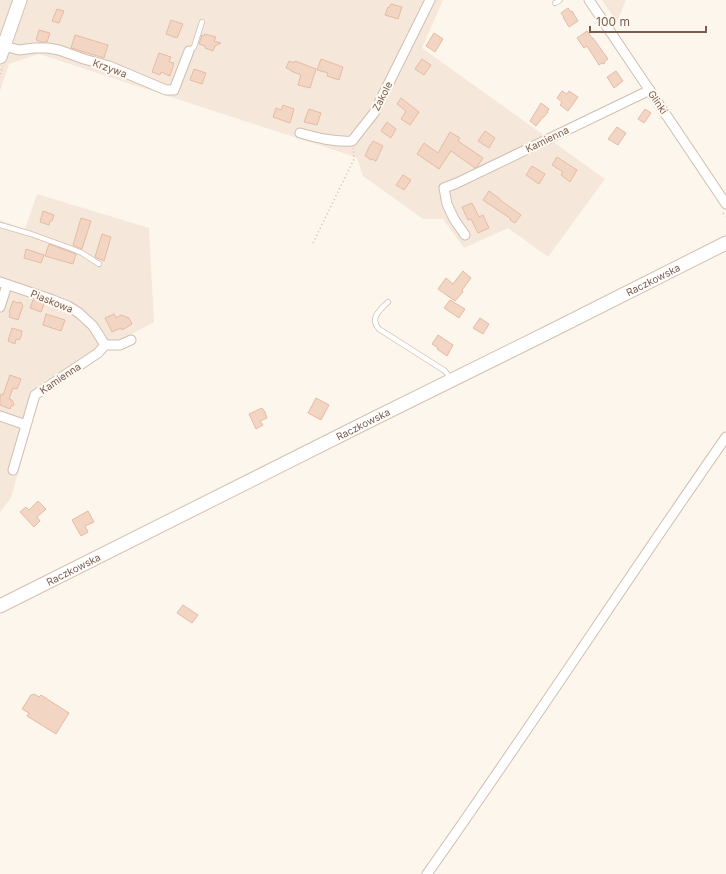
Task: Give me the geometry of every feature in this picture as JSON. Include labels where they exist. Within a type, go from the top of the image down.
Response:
[{"type":"street","points":[[2,52],[20,0]]},
{"type":"street","name":"Zakole","points":[[352,141],[374,113],[430,0]]},
{"type":"street","name":"Glinki","points":[[589,0],[726,204]]},
{"type":"street","name":"Krzywa","points":[[2,52],[41,48],[59,50],[109,66],[166,90],[174,90],[189,51]]},
{"type":"street","name":"Kamienna","points":[[465,235],[454,219],[447,204],[444,188],[650,90]]},
{"type":"street","points":[[300,133],[322,139],[352,141]]},
{"type":"street","name":"Raczkowska","points":[[0,606],[726,243]]},
{"type":"street","name":"Piaskowa","points":[[0,307],[4,283],[53,300],[68,306],[79,313],[93,326],[104,346]]},
{"type":"street","points":[[104,346],[120,345],[131,340]]},
{"type":"street","name":"Kamienna","points":[[13,470],[35,395],[98,353],[104,346]]},
{"type":"street","points":[[0,416],[26,425]]},
{"type":"street","points":[[427,874],[726,437]]},
{"type":"lane","points":[[555,3],[560,0]]},
{"type":"lane","points":[[189,51],[194,47],[202,22]]},
{"type":"lane","points":[[0,225],[70,248],[82,253],[99,264]]},
{"type":"lane","points":[[388,302],[375,317],[376,325],[379,329],[445,371],[452,380]]},
{"type":"path","points":[[313,243],[354,159],[352,141]]},
{"type":"shaded area","points":[[0,0],[443,0],[422,48],[605,179],[548,257],[508,228],[464,248],[443,219],[423,219],[363,176],[357,158],[346,154],[39,54],[9,64],[0,91]]},
{"type":"shaded area","points":[[602,0],[626,0],[617,22]]},
{"type":"shaded area","points":[[37,194],[149,228],[154,322],[44,381],[11,498],[0,512],[0,220],[25,229]]},
{"type":"building","points":[[391,4],[402,7],[398,19],[385,15]]},
{"type":"building","points":[[568,8],[571,12],[572,11],[578,21],[569,27],[561,13]]},
{"type":"building","points":[[57,9],[64,11],[59,23],[52,21]]},
{"type":"building","points":[[171,20],[183,24],[177,38],[166,34]]},
{"type":"building","points":[[39,30],[50,33],[47,42],[36,40]]},
{"type":"building","points":[[587,31],[608,59],[604,64],[602,63],[599,65],[587,46],[584,48],[577,38]]},
{"type":"building","points":[[434,33],[443,39],[435,52],[426,46]]},
{"type":"building","points":[[205,34],[216,37],[214,41],[221,43],[215,46],[213,51],[199,44],[202,35],[204,36]]},
{"type":"building","points":[[75,35],[108,45],[104,58],[71,48]]},
{"type":"building","points":[[159,53],[171,57],[169,62],[174,63],[170,76],[161,72],[160,75],[152,72]]},
{"type":"building","points":[[321,59],[343,67],[339,80],[327,76],[328,73],[317,70]]},
{"type":"building","points":[[422,59],[431,65],[424,75],[415,69]]},
{"type":"building","points":[[289,61],[294,63],[295,61],[316,69],[310,88],[298,85],[301,75],[286,68]]},
{"type":"building","points":[[194,69],[206,73],[202,84],[190,80]]},
{"type":"building","points":[[616,71],[623,81],[614,88],[607,77]]},
{"type":"building","points":[[562,91],[567,94],[569,91],[578,97],[568,111],[560,105],[562,102],[557,98]]},
{"type":"building","points":[[401,98],[419,112],[410,125],[401,119],[406,111],[397,104]]},
{"type":"building","points":[[541,103],[549,109],[536,126],[530,121]]},
{"type":"building","points":[[283,105],[294,109],[290,123],[273,117],[276,108],[281,110]]},
{"type":"building","points":[[309,109],[321,113],[317,125],[304,122]]},
{"type":"building","points":[[645,109],[651,113],[644,123],[638,119]]},
{"type":"building","points":[[387,122],[396,129],[391,138],[381,131]]},
{"type":"building","points":[[617,127],[626,133],[618,145],[608,139]]},
{"type":"building","points":[[485,131],[495,138],[489,148],[478,141]]},
{"type":"building","points":[[450,132],[460,138],[458,141],[483,158],[477,167],[475,168],[451,151],[439,169],[417,154],[424,143],[438,153]]},
{"type":"building","points":[[373,141],[383,146],[376,161],[372,159],[370,160],[365,156]]},
{"type":"building","points":[[557,157],[577,170],[570,182],[561,175],[563,172],[552,165]]},
{"type":"building","points":[[532,166],[545,174],[539,184],[526,175]]},
{"type":"building","points":[[403,175],[411,180],[404,190],[396,185]]},
{"type":"building","points":[[489,191],[521,215],[515,223],[483,200]]},
{"type":"building","points":[[472,203],[479,217],[483,215],[489,228],[478,233],[471,219],[468,220],[462,207]]},
{"type":"building","points":[[43,211],[54,215],[49,225],[40,222]]},
{"type":"building","points":[[81,218],[91,221],[82,249],[73,245]]},
{"type":"building","points":[[102,234],[111,237],[104,261],[95,257]]},
{"type":"building","points":[[49,244],[76,254],[73,264],[45,256]]},
{"type":"building","points":[[26,249],[44,255],[41,263],[24,258]]},
{"type":"building","points":[[463,271],[471,278],[462,290],[463,292],[455,301],[438,289],[446,278],[453,284]]},
{"type":"building","points":[[33,300],[44,304],[41,312],[30,308]]},
{"type":"building","points":[[450,300],[465,309],[459,318],[444,308]]},
{"type":"building","points":[[13,301],[18,303],[21,302],[23,306],[18,320],[9,317],[9,312]]},
{"type":"building","points":[[46,314],[65,320],[61,331],[43,325]]},
{"type":"building","points":[[114,314],[116,318],[121,315],[129,318],[132,324],[122,330],[121,328],[112,332],[105,318]]},
{"type":"building","points":[[480,318],[489,324],[483,334],[473,328]]},
{"type":"building","points":[[12,328],[22,331],[21,337],[19,340],[16,339],[15,344],[8,341]]},
{"type":"building","points":[[438,335],[453,345],[447,356],[432,344]]},
{"type":"building","points":[[10,375],[21,379],[17,389],[13,388],[9,399],[12,400],[14,405],[11,406],[10,409],[0,405],[0,398],[1,394],[3,395]]},
{"type":"building","points":[[316,398],[329,405],[321,420],[308,413]]},
{"type":"building","points":[[262,408],[267,418],[260,421],[263,425],[256,429],[249,414]]},
{"type":"building","points":[[38,501],[46,509],[37,517],[40,521],[34,527],[20,512],[26,507],[29,510]]},
{"type":"building","points":[[88,511],[94,522],[85,526],[88,532],[81,536],[72,520]]},
{"type":"building","points":[[183,605],[198,615],[192,623],[177,613]]},
{"type":"building","points":[[34,694],[39,697],[41,695],[69,713],[56,734],[27,716],[29,713],[22,709],[31,695]]}]
